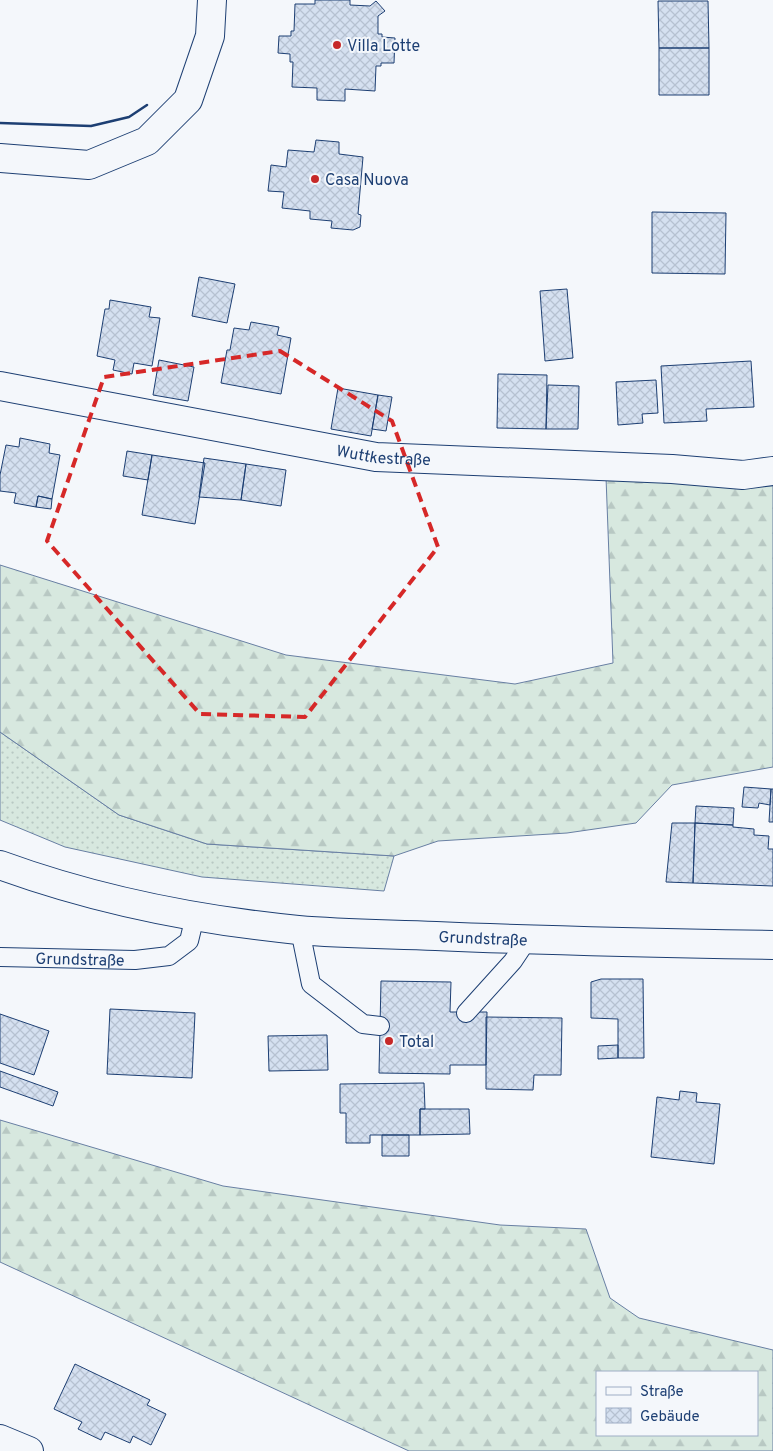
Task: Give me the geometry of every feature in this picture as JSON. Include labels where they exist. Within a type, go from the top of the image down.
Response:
[{"type":"street","points":[[0,158],[88,165],[147,141],[188,100],[210,36],[212,0]]},
{"type":"street","name":"Wuttkestraße","points":[[0,386],[376,457],[672,469],[743,475],[773,471]]},
{"type":"street","name":"Grundstraße","points":[[0,865],[42,880],[122,902],[195,916],[300,930],[527,940],[773,945]]},
{"type":"street","points":[[0,1439],[29,1451]]},
{"type":"lane","name":"Grundstraße","points":[[0,957],[136,960],[169,956],[189,941],[195,916]]},
{"type":"lane","points":[[300,930],[311,984],[363,1024],[380,1026]]},
{"type":"lane","points":[[466,1013],[514,962],[527,940]]},
{"type":"highlighted area","points":[[280,351],[392,421],[438,547],[305,717],[200,714],[47,541],[104,377]]},
{"type":"green space","points":[[606,477],[773,483],[773,767],[672,785],[636,823],[567,833],[438,841],[394,856],[207,844],[119,815],[0,732],[0,565],[286,655],[515,684],[613,663]]},
{"type":"green space","points":[[0,732],[119,815],[207,844],[394,856],[384,891],[202,877],[65,847],[0,820]]},
{"type":"green space","points":[[0,1120],[223,1186],[500,1225],[586,1229],[610,1298],[639,1318],[773,1350],[773,1451],[409,1451],[0,1262]]},
{"type":"building","name":"Villa Lotte","points":[[315,0],[350,0],[350,5],[370,6],[376,1],[385,11],[378,16],[378,34],[382,34],[382,37],[395,38],[394,63],[381,63],[381,66],[376,66],[375,91],[345,89],[345,101],[317,100],[317,88],[292,87],[293,62],[290,62],[290,54],[278,53],[279,36],[291,36],[291,31],[294,31],[295,4],[315,4]]},
{"type":"building","points":[[658,1],[708,1],[709,48],[659,48]]},
{"type":"building","points":[[659,48],[709,48],[709,95],[659,95]]},
{"type":"building","name":"Casa Nuova","points":[[316,140],[339,142],[339,154],[363,157],[358,214],[361,215],[360,227],[353,230],[331,228],[332,221],[310,219],[310,211],[282,208],[284,192],[268,191],[271,165],[286,167],[288,150],[314,152]]},
{"type":"building","points":[[652,212],[726,213],[725,274],[652,273]]},
{"type":"building","points":[[199,277],[235,284],[227,323],[192,316]]},
{"type":"building","points":[[567,289],[573,358],[545,361],[540,291]]},
{"type":"building","points":[[110,300],[151,307],[149,317],[160,318],[152,366],[134,363],[132,374],[113,370],[115,360],[97,356],[105,309],[109,309]]},
{"type":"building","points":[[251,322],[279,327],[277,335],[291,338],[281,394],[221,383],[227,350],[230,350],[234,328],[249,330]]},
{"type":"building","points":[[159,360],[194,367],[188,401],[153,395]]},
{"type":"building","points":[[751,361],[754,407],[706,409],[707,421],[664,423],[661,366]]},
{"type":"building","points":[[498,374],[547,375],[546,429],[497,428]]},
{"type":"building","points":[[656,380],[658,413],[642,414],[643,423],[618,425],[616,382]]},
{"type":"building","points":[[548,385],[579,386],[578,429],[546,429]]},
{"type":"building","points":[[338,388],[378,395],[371,436],[331,429]]},
{"type":"building","points":[[378,395],[392,397],[386,431],[372,429]]},
{"type":"building","points":[[20,438],[50,444],[49,453],[60,455],[52,499],[38,496],[36,507],[14,503],[16,493],[0,491],[0,475],[6,445],[19,447]]},
{"type":"building","points":[[127,451],[152,455],[148,480],[123,476]]},
{"type":"building","points":[[152,455],[205,463],[195,524],[142,515]]},
{"type":"building","points":[[204,458],[246,464],[241,500],[199,497]]},
{"type":"building","points":[[246,464],[286,470],[281,506],[241,500]]},
{"type":"building","points":[[38,496],[52,499],[51,509],[36,507]]},
{"type":"building","points":[[744,787],[771,789],[770,805],[759,803],[758,808],[742,807]]},
{"type":"building","points":[[771,789],[773,789],[773,822],[769,822]]},
{"type":"building","points":[[696,806],[734,808],[733,825],[695,823]]},
{"type":"building","points":[[672,823],[695,823],[693,883],[666,882]]},
{"type":"building","points":[[695,823],[733,825],[733,827],[754,829],[754,835],[769,836],[768,849],[773,849],[773,886],[693,883]]},
{"type":"building","points":[[601,979],[643,979],[644,1058],[618,1058],[618,1019],[591,1018],[591,982]]},
{"type":"building","points":[[381,981],[451,982],[450,1012],[487,1012],[486,1065],[450,1065],[450,1074],[379,1073]]},
{"type":"building","points":[[110,1009],[195,1013],[192,1078],[107,1074]]},
{"type":"building","points":[[0,1014],[49,1031],[34,1075],[0,1063]]},
{"type":"building","points":[[486,1017],[562,1018],[561,1075],[534,1075],[533,1090],[486,1089]]},
{"type":"building","points":[[327,1035],[328,1070],[269,1071],[268,1036]]},
{"type":"building","points":[[618,1045],[618,1058],[598,1059],[598,1046]]},
{"type":"building","points":[[0,1071],[58,1092],[53,1106],[0,1087]]},
{"type":"building","points":[[424,1083],[425,1109],[420,1109],[420,1135],[370,1135],[370,1143],[346,1143],[346,1113],[340,1113],[340,1084]]},
{"type":"building","points":[[680,1091],[697,1093],[696,1102],[720,1104],[714,1164],[651,1157],[657,1097],[679,1100]]},
{"type":"building","points":[[420,1109],[469,1109],[470,1134],[420,1135]]},
{"type":"building","points":[[382,1135],[409,1135],[409,1156],[382,1156]]},
{"type":"building","points":[[75,1364],[150,1400],[147,1405],[166,1414],[151,1445],[133,1436],[130,1443],[105,1432],[101,1440],[78,1429],[82,1422],[54,1409]]},
{"type":"wall","points":[[0,123],[91,126],[129,117],[147,105]]},
{"type":"place","name":"Villa Lotte","points":[[337,45]]},
{"type":"place","name":"Casa Nuova","points":[[315,179]]},
{"type":"place","name":"Total","points":[[389,1041]]}]
